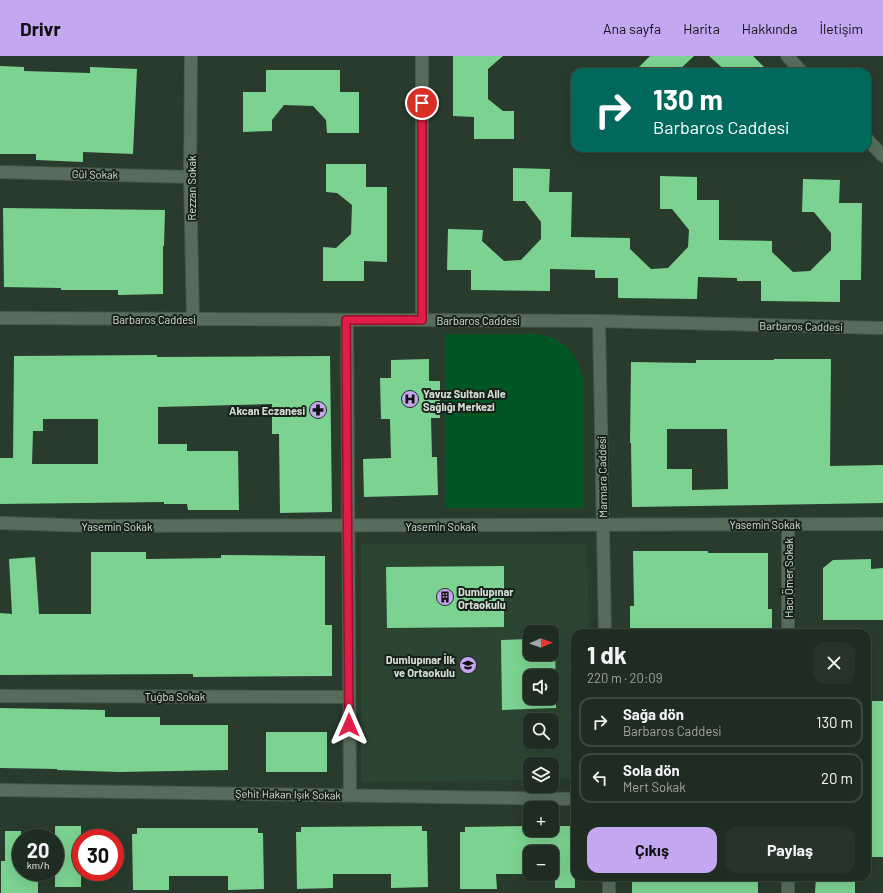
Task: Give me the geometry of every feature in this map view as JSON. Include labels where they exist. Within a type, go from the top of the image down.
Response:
[{"type":"street","name":"Rezzan Sokak","points":[[191,56],[190,177],[193,320]]},
{"type":"street","points":[[422,56],[422,320]]},
{"type":"street","points":[[787,56],[798,68]]},
{"type":"street","points":[[871,144],[883,156]]},
{"type":"street","name":"Gül Sokak","points":[[0,172],[190,177]]},
{"type":"street","name":"Barbaros Caddesi","points":[[0,318],[599,321],[883,328]]},
{"type":"street","points":[[346,320],[350,795]]},
{"type":"street","name":"Marmara Caddesi","points":[[599,321],[605,629]]},
{"type":"street","name":"Yasemin Sokak","points":[[0,523],[96,526],[883,524]]},
{"type":"street","name":"Hacı Ömer Sokak","points":[[788,524],[788,629]]},
{"type":"street","name":"Tuğba Sokak","points":[[0,696],[349,697]]},
{"type":"street","name":"Şehit Hakan Işık Sokak","points":[[0,790],[571,799]]},
{"type":"street","points":[[609,881],[609,893]]},
{"type":"street","points":[[788,881],[788,893]]},
{"type":"shaded area","name":"Dumlupınar İlk ve Ortaokulu","points":[[361,544],[587,544],[589,629],[571,629],[571,779],[559,779],[559,757],[523,757],[523,780],[361,782]]},
{"type":"green space","points":[[445,334],[536,334],[553,338],[567,347],[576,358],[583,377],[584,508],[445,508]]},
{"type":"building","points":[[453,56],[503,56],[488,69],[488,99],[503,111],[514,111],[514,139],[474,139],[474,117],[453,116]]},
{"type":"building","points":[[650,56],[694,56],[681,68],[638,68]]},
{"type":"building","points":[[709,56],[753,56],[765,68],[722,68]]},
{"type":"building","points":[[0,66],[24,67],[24,71],[90,73],[90,67],[137,69],[133,154],[83,152],[83,162],[36,160],[36,154],[0,154]]},
{"type":"building","points":[[266,70],[340,70],[340,92],[359,92],[359,133],[327,133],[326,120],[313,106],[284,105],[272,120],[272,131],[243,132],[243,92],[266,92]]},
{"type":"building","points":[[326,164],[366,164],[366,187],[387,187],[387,262],[364,261],[364,281],[323,281],[323,247],[336,248],[351,234],[352,205],[337,193],[326,192]]},
{"type":"building","points":[[513,168],[550,169],[549,192],[572,192],[571,237],[630,238],[630,249],[651,269],[668,268],[688,247],[689,230],[672,209],[660,209],[660,176],[697,177],[697,200],[719,200],[719,240],[772,241],[772,252],[793,272],[810,271],[831,250],[831,233],[814,212],[802,212],[803,179],[840,180],[839,203],[862,203],[861,280],[840,280],[840,302],[761,301],[761,281],[737,281],[737,278],[698,277],[697,299],[618,298],[618,278],[595,278],[595,270],[550,269],[550,291],[471,290],[471,270],[447,270],[448,229],[483,230],[482,241],[504,261],[521,260],[541,239],[541,222],[525,201],[513,201]]},
{"type":"building","points":[[3,208],[165,210],[163,294],[118,295],[118,290],[61,290],[61,288],[4,287]]},
{"type":"building","points":[[14,356],[330,356],[332,512],[280,513],[279,434],[272,434],[272,404],[158,407],[158,444],[187,444],[187,451],[238,451],[239,510],[188,510],[187,504],[164,504],[164,502],[0,504],[0,458],[13,458]],"holes":[[[43,419],[98,419],[98,464],[32,464],[33,431],[43,431]]]},
{"type":"building","points":[[429,359],[429,381],[440,381],[440,418],[431,418],[432,457],[437,457],[438,495],[364,497],[363,459],[391,458],[390,419],[381,419],[380,378],[391,378],[391,360]]},
{"type":"building","points":[[831,359],[830,466],[883,465],[883,503],[632,507],[630,443],[631,362],[696,363],[696,360]],"holes":[[[667,429],[727,429],[728,489],[692,490],[692,469],[667,469]]]},
{"type":"building","points":[[633,551],[768,553],[768,609],[772,609],[772,629],[630,629],[630,606],[634,606]]},
{"type":"building","points":[[91,552],[146,552],[146,559],[221,558],[221,555],[325,556],[325,625],[332,625],[332,676],[193,677],[193,674],[0,675],[0,613],[12,614],[9,559],[35,557],[39,614],[91,614]]},
{"type":"building","points":[[871,559],[871,569],[883,568],[883,620],[823,620],[823,568],[833,560]]},
{"type":"building","name":"Dumlupınar Ortaokulu","points":[[504,566],[504,627],[387,628],[386,567]]},
{"type":"building","points":[[523,639],[523,661],[555,661],[555,669],[523,669],[523,705],[556,705],[556,708],[502,710],[501,640]]},
{"type":"building","points":[[871,701],[883,701],[883,857],[871,857]]},
{"type":"building","points":[[0,708],[105,710],[105,717],[160,717],[160,725],[228,725],[228,770],[120,772],[0,768]]},
{"type":"building","points":[[266,732],[327,732],[327,772],[266,772]]},
{"type":"building","points":[[55,826],[81,826],[81,829],[72,829],[72,881],[81,881],[81,887],[55,887],[55,881],[64,881],[64,829],[55,829]]},
{"type":"building","points":[[422,826],[422,831],[427,831],[428,887],[391,888],[391,874],[333,874],[333,888],[297,889],[296,832],[301,832],[301,827]]},
{"type":"building","points":[[523,826],[523,837],[559,837],[559,826],[571,826],[571,881],[575,881],[575,888],[555,888],[555,881],[559,881],[559,845],[523,845],[523,874],[496,874],[497,889],[460,889],[460,832],[465,832],[465,827]]},
{"type":"building","points":[[137,828],[258,828],[258,833],[263,833],[264,889],[228,890],[228,876],[169,876],[169,890],[133,890],[132,834],[137,834]]},
{"type":"building","points":[[5,831],[12,831],[12,881],[38,881],[38,893],[1,893],[1,861],[5,861]]},
{"type":"building","points":[[632,881],[758,881],[758,893],[632,893]]},
{"type":"building","points":[[816,881],[855,881],[855,893],[815,893]]},
{"type":"place","name":"Yavuz Sultan Aile Sağlığı Merkezi","points":[[410,399]]},
{"type":"place","name":"Akcan Eczanesi","points":[[318,410]]},
{"type":"place","name":"Dumlupınar Ortaokulu","points":[[445,597]]},
{"type":"place","name":"Dumlupınar İlk ve Ortaokulu","points":[[468,665]]},
{"type":"route","points":[[349,725],[346,320],[422,320],[422,103]]}]
